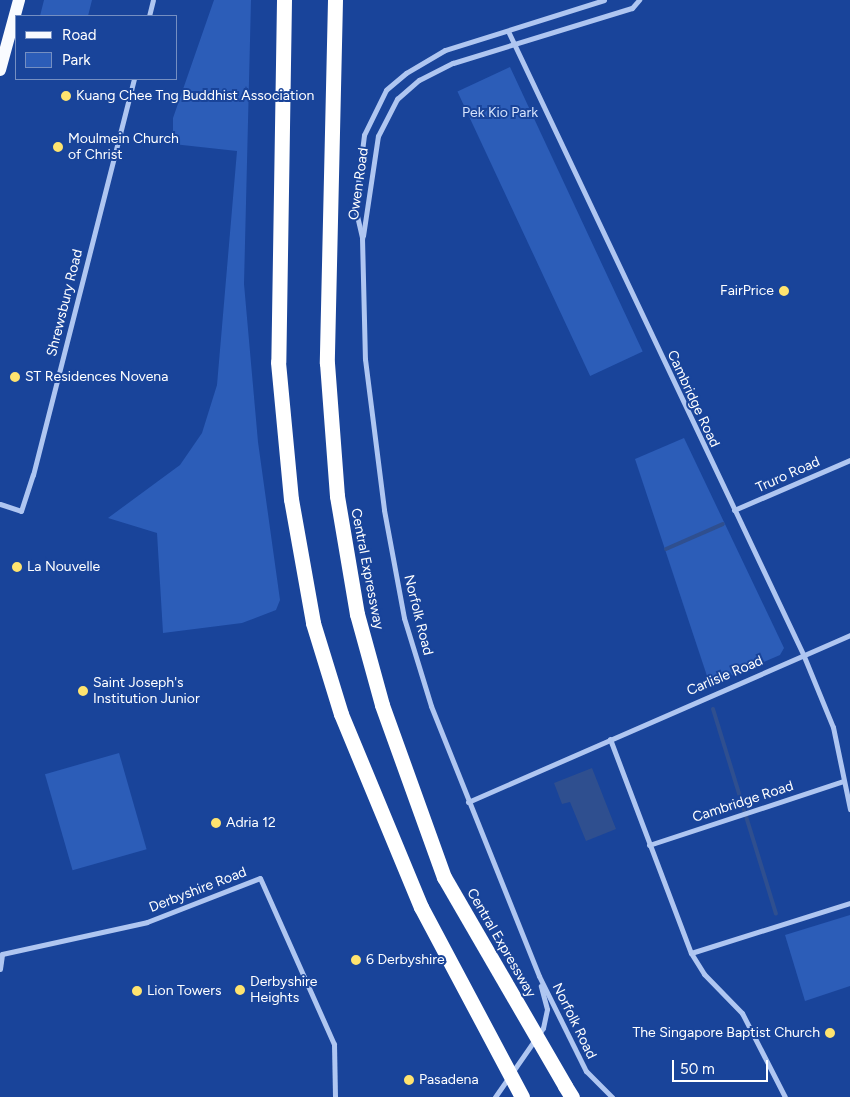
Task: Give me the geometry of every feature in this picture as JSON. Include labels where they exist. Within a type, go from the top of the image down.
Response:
[{"type":"highway","points":[[284,0],[278,362],[291,499],[313,623],[340,714],[421,907],[522,1097]]},
{"type":"highway","name":"Central Expressway","points":[[334,0],[327,363],[337,496],[357,614],[382,705],[444,877],[572,1097]]},
{"type":"main road","points":[[0,70],[19,0]]},
{"type":"street","points":[[149,15],[153,0]]},
{"type":"street","name":"Owen Road","points":[[362,238],[355,207],[358,165],[364,135],[386,90],[445,50],[604,0]]},
{"type":"street","name":"Owen Road","points":[[362,238],[378,136],[397,99],[419,80],[452,63],[632,8],[639,0]]},
{"type":"street","name":"Cambridge Road","points":[[508,31],[803,654],[833,726],[850,809]]},
{"type":"street","name":"Shrewsbury Road","points":[[0,504],[21,511],[33,475],[134,80]]},
{"type":"street","name":"Norfolk Road","points":[[362,238],[365,359],[384,510],[404,618],[430,706],[539,976],[586,1071],[610,1097]]},
{"type":"street","name":"Truro Road","points":[[734,510],[850,460]]},
{"type":"street","name":"Carlisle Road","points":[[468,802],[850,635]]},
{"type":"street","points":[[610,739],[692,953],[704,974],[742,1013],[785,1097]]},
{"type":"street","name":"Cambridge Road","points":[[650,844],[844,781]]},
{"type":"street","name":"Derbyshire Road","points":[[0,970],[2,954],[155,920],[260,878],[334,1044],[335,1097]]},
{"type":"street","points":[[692,953],[850,903]]},
{"type":"street","name":"Norfolk Road","points":[[495,1097],[542,1028],[547,1009],[539,976]]},
{"type":"green space","points":[[44,0],[92,0],[88,15],[40,15]]},
{"type":"green space","points":[[214,0],[251,0],[244,284],[258,442],[280,600],[276,610],[242,623],[163,633],[157,533],[108,518],[180,465],[202,433],[217,385],[237,151],[173,144],[173,118]]},
{"type":"green space","name":"Pek Kio Park","points":[[510,67],[643,352],[590,376],[457,92]]},
{"type":"green space","points":[[684,438],[784,648],[780,655],[710,685],[635,459]]},
{"type":"green space","points":[[119,753],[147,849],[73,870],[45,774]]},
{"type":"green space","points":[[850,915],[850,986],[805,1001],[785,935]]},
{"type":"shaded area","points":[[592,768],[616,829],[586,841],[570,802],[562,804],[554,783]]},
{"type":"waterway","points":[[666,549],[723,524]]},
{"type":"waterway","points":[[713,709],[776,914]]},
{"type":"place","name":"Kuang Chee Tng Buddhist Association","points":[[66,96]]},
{"type":"place","name":"Moulmein Church of Christ","points":[[58,147]]},
{"type":"place","name":"FairPrice","points":[[784,291]]},
{"type":"place","name":"ST Residences Novena","points":[[15,377]]},
{"type":"place","name":"La Nouvelle","points":[[17,567]]},
{"type":"place","name":"Saint Joseph's Institution Junior","points":[[83,691]]},
{"type":"place","name":"Adria 12","points":[[216,823]]},
{"type":"place","name":"6 Derbyshire","points":[[356,960]]},
{"type":"place","name":"Derbyshire Heights","points":[[240,990]]},
{"type":"place","name":"Lion Towers","points":[[137,991]]},
{"type":"place","name":"The Singapore Baptist Church","points":[[830,1033]]},
{"type":"place","name":"Pasadena","points":[[409,1080]]}]
